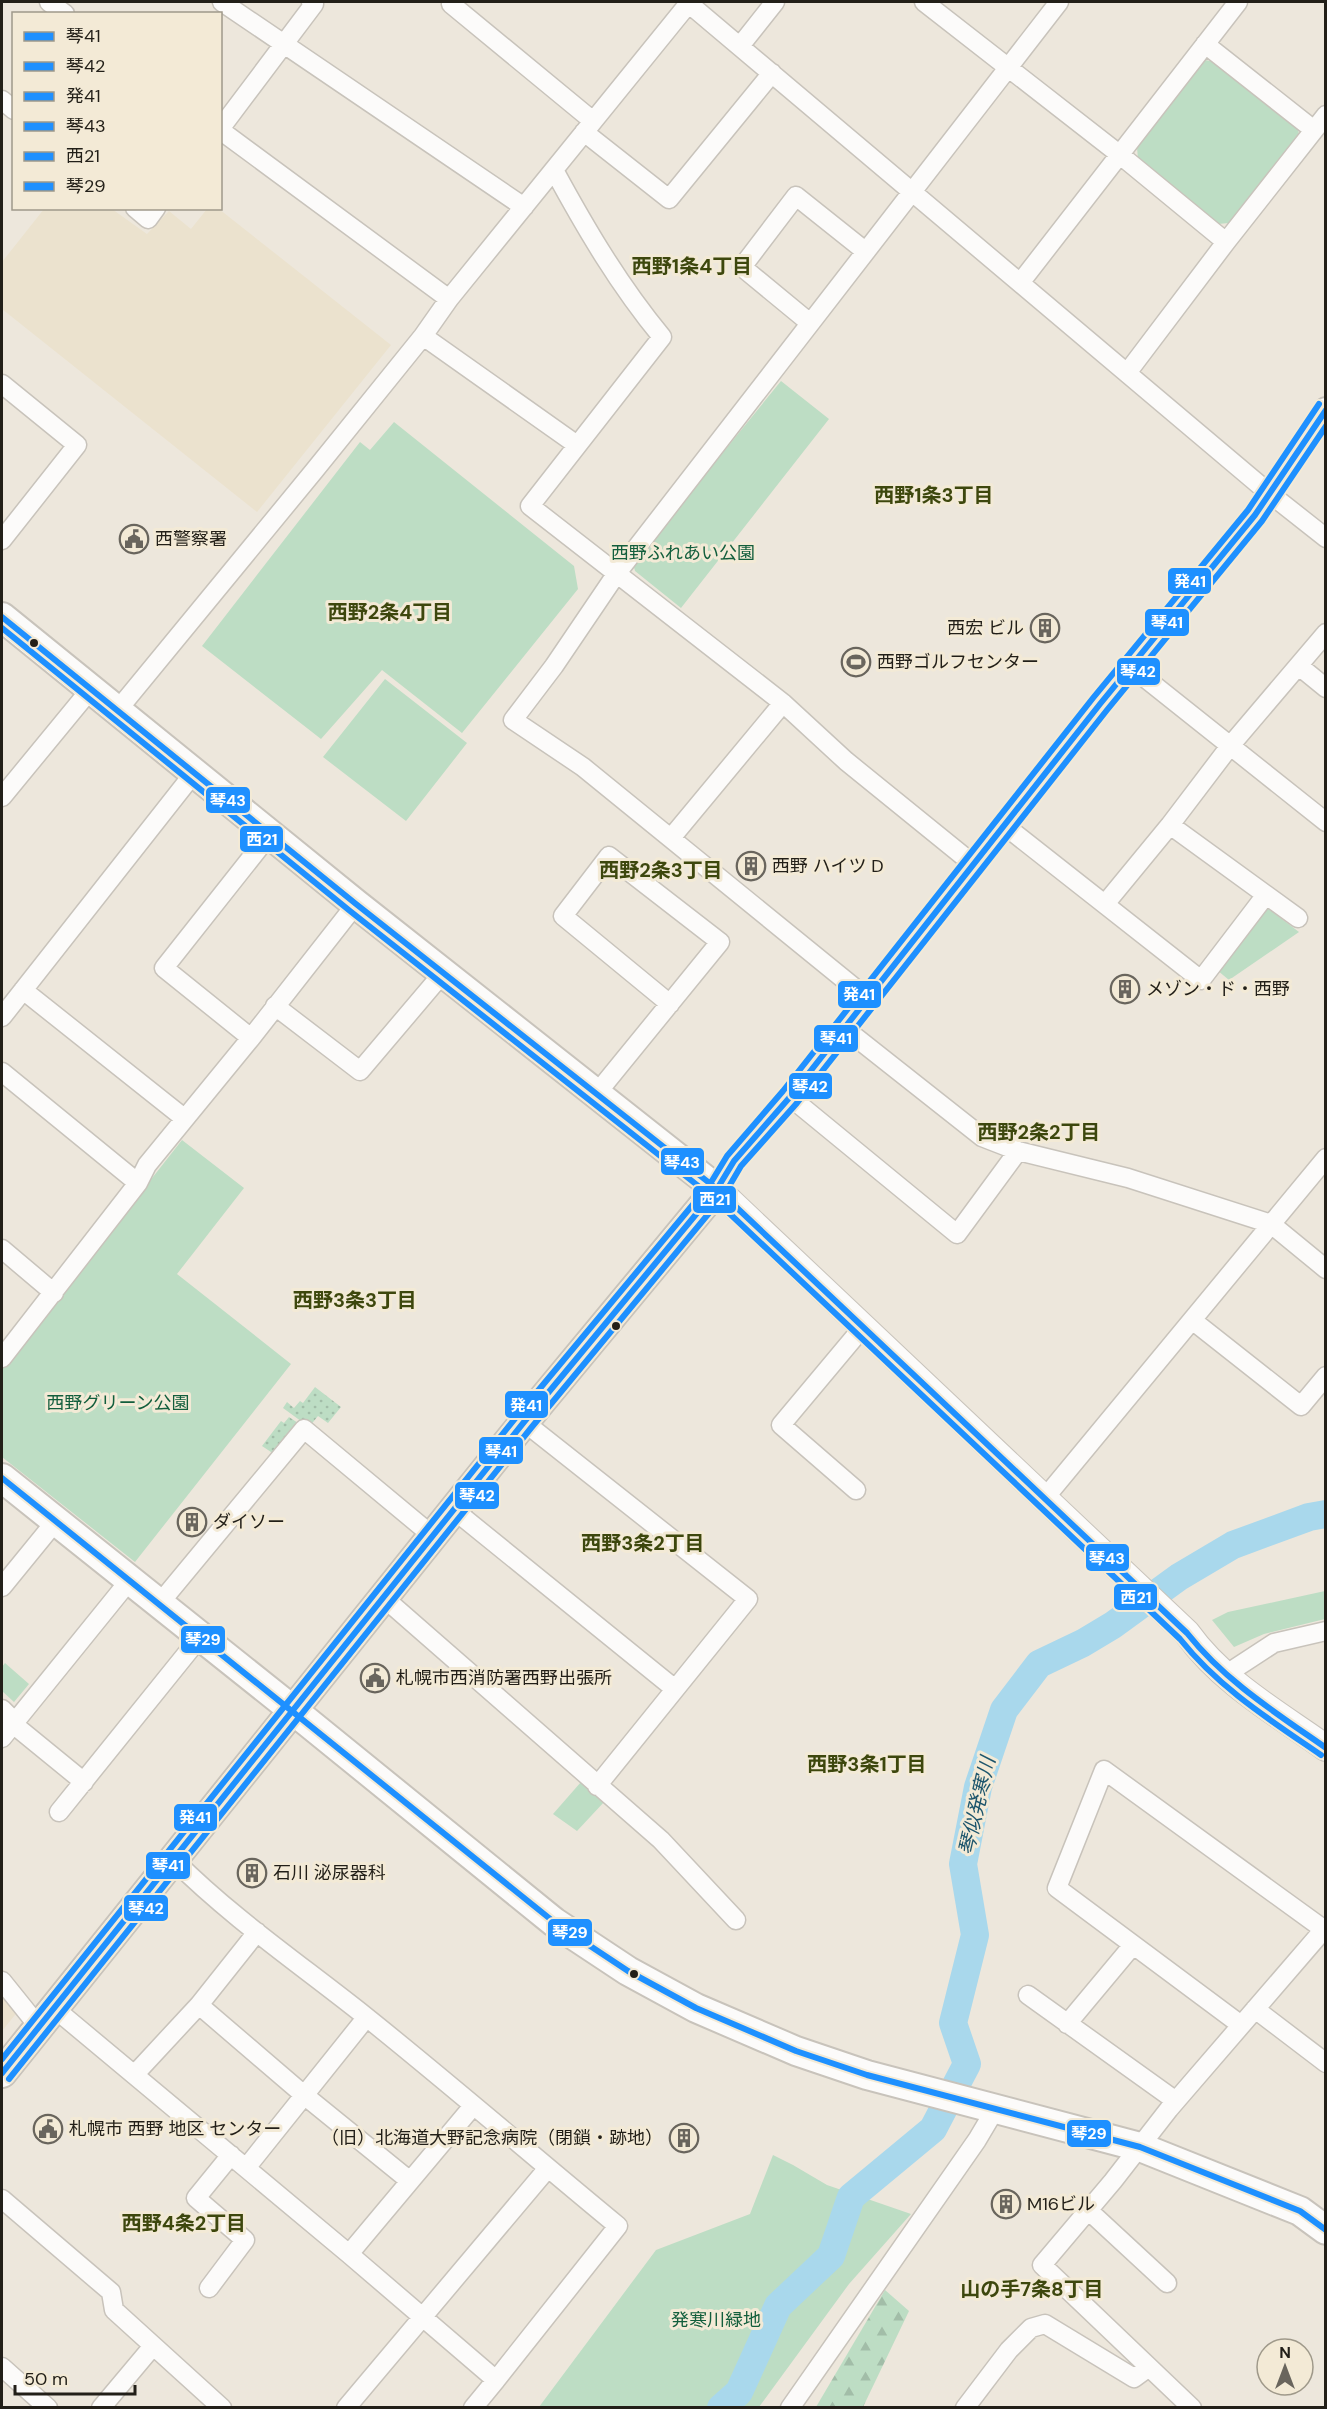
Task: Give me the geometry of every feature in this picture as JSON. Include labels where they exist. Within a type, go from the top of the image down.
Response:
[{"type":"main road","points":[[3,622],[717,1190],[1187,1633],[1201,1653],[1225,1676],[1326,1748]]},
{"type":"main road","points":[[2,2073],[524,1422],[717,1190]]},
{"type":"main road","points":[[2,1478],[554,1922],[628,1971],[696,2008],[816,2059],[888,2081],[1140,2147],[1300,2211],[1326,2230]]},
{"type":"street","points":[[49,2],[62,12]]},
{"type":"street","points":[[222,2],[524,207]]},
{"type":"street","points":[[222,127],[314,4],[311,2]]},
{"type":"street","points":[[116,711],[423,336],[448,299],[688,2],[1269,493],[1326,538]]},
{"type":"street","points":[[740,46],[775,2]]},
{"type":"street","points":[[924,2],[1119,154],[1226,242]]},
{"type":"street","points":[[867,998],[584,767],[513,720],[554,666],[617,573],[1059,2]]},
{"type":"street","points":[[1020,283],[1238,2]]},
{"type":"street","points":[[451,4],[669,199],[772,73]]},
{"type":"street","points":[[1205,44],[1314,130]]},
{"type":"street","points":[[1127,373],[1326,115]]},
{"type":"street","points":[[222,131],[448,299]]},
{"type":"street","points":[[554,170],[589,235],[641,312],[662,337],[530,506],[783,704],[846,761],[973,864]]},
{"type":"street","points":[[810,322],[742,267],[796,196],[865,251]]},
{"type":"street","points":[[137,210],[148,219],[155,210]]},
{"type":"street","points":[[423,336],[577,445]]},
{"type":"street","points":[[2,384],[77,445],[2,540]]},
{"type":"street","points":[[717,1190],[734,1161],[790,1097],[1130,666],[1255,515],[1326,409]]},
{"type":"street","points":[[1105,904],[1170,825],[1230,746],[1326,633]]},
{"type":"street","points":[[1130,666],[1326,822]]},
{"type":"street","points":[[1299,666],[1326,688]]},
{"type":"street","points":[[2,797],[90,690]]},
{"type":"street","points":[[671,838],[783,704]]},
{"type":"street","points":[[2,1017],[194,773]]},
{"type":"street","points":[[1004,825],[1201,980],[1265,896]]},
{"type":"street","points":[[1170,825],[1298,918]]},
{"type":"street","points":[[251,1038],[164,968],[270,834]]},
{"type":"street","points":[[597,1093],[670,1004],[720,942],[609,856],[563,916],[670,1004]]},
{"type":"street","points":[[2,1358],[138,1183],[147,1165],[356,904]]},
{"type":"street","points":[[275,1006],[360,1071],[443,973]]},
{"type":"street","points":[[23,990],[184,1118]]},
{"type":"street","points":[[844,1028],[982,1137],[1018,1151],[1128,1179],[1271,1224],[1326,1269]]},
{"type":"street","points":[[2,1072],[138,1183]]},
{"type":"street","points":[[790,1097],[957,1234],[1018,1151]]},
{"type":"street","points":[[1044,1499],[1326,1158]]},
{"type":"street","points":[[4,1255],[54,1293]]},
{"type":"street","points":[[1192,1320],[1301,1406],[1326,1376]]},
{"type":"street","points":[[856,1490],[781,1425],[863,1327]]},
{"type":"street","points":[[524,1422],[748,1599],[597,1786]]},
{"type":"street","points":[[159,1604],[304,1429],[434,1537]]},
{"type":"street","points":[[454,1510],[675,1689]]},
{"type":"street","points":[[2,1587],[55,1522]]},
{"type":"street","points":[[10,1728],[129,1581]]},
{"type":"street","points":[[383,1597],[661,1840],[736,1920]]},
{"type":"street","points":[[1225,1676],[1274,1642],[1326,1631]]},
{"type":"street","points":[[59,1812],[200,1637]]},
{"type":"street","points":[[2,1709],[10,1728],[84,1782]]},
{"type":"street","points":[[1192,2408],[1042,2265],[1176,2101],[1325,1929],[1104,1770],[1057,1888],[1241,2025]]},
{"type":"street","points":[[174,1860],[257,1932],[366,2018],[618,2226],[473,2408]]},
{"type":"street","points":[[135,2074],[199,2005],[257,1932]]},
{"type":"street","points":[[1067,2024],[1133,1945]]},
{"type":"street","points":[[2,1981],[47,2017],[72,2025],[135,2074],[496,2380]]},
{"type":"street","points":[[1028,1995],[1176,2101]]},
{"type":"street","points":[[199,2005],[304,2095],[410,2181]]},
{"type":"street","points":[[1255,2009],[1326,2063]]},
{"type":"street","points":[[246,2168],[366,2018]]},
{"type":"street","points":[[349,2254],[473,2106]]},
{"type":"street","points":[[790,2408],[996,2108]]},
{"type":"street","points":[[209,2288],[244,2240],[196,2198],[231,2155]]},
{"type":"street","points":[[346,2408],[548,2168]]},
{"type":"street","points":[[2,2199],[111,2292],[114,2310],[220,2407]]},
{"type":"street","points":[[1088,2210],[1167,2283]]},
{"type":"street","points":[[965,2408],[1009,2350],[1031,2328],[1046,2324],[1134,2378],[1149,2367]]},
{"type":"street","points":[[101,2408],[153,2346]]},
{"type":"street","points":[[2,2367],[48,2408]]},
{"type":"shaded area","points":[[43,210],[113,210],[147,234],[169,211],[191,229],[206,210],[220,210],[391,345],[257,512],[2,309],[2,262]]},
{"type":"shaded area","points":[[2,1990],[19,2010],[2,2031]]},
{"type":"green space","points":[[1205,60],[1215,62],[1298,127],[1299,136],[1229,223],[1218,224],[1138,160],[1137,147]]},
{"type":"green space","name":"西野ふれあい公園","points":[[781,381],[829,419],[681,608],[635,571],[633,563]]},
{"type":"green space","points":[[394,422],[574,566],[578,589],[462,733],[382,670],[321,739],[202,646],[360,442],[370,450]]},
{"type":"green space","points":[[385,679],[467,743],[406,821],[323,757]]},
{"type":"green space","points":[[1266,907],[1299,932],[1229,980],[1217,970]]},
{"type":"green space","name":"西野グリーン公園","points":[[182,1140],[244,1188],[177,1274],[291,1364],[135,1562],[2,1457],[2,1369]]},
{"type":"green space","points":[[315,1387],[341,1407],[328,1423],[318,1416],[309,1427],[283,1408],[287,1402],[294,1408],[300,1401],[303,1403]]},
{"type":"green space","points":[[289,1417],[298,1423],[274,1454],[262,1446],[281,1421],[284,1423]]},
{"type":"green space","points":[[1325,1591],[1325,1619],[1264,1634],[1234,1647],[1212,1620],[1228,1612]]},
{"type":"green space","points":[[5,1663],[29,1684],[14,1702],[2,1691],[2,1667]]},
{"type":"green space","points":[[581,1782],[605,1801],[577,1831],[553,1814]]},
{"type":"green space","name":"発寒川緑地","points":[[773,2155],[827,2185],[911,2214],[849,2284],[759,2407],[539,2407],[656,2250],[750,2214]]},
{"type":"green space","points":[[885,2290],[909,2311],[863,2407],[816,2407]]},
{"type":"waterway","name":"琴似発寒川","points":[[721,2408],[739,2392],[778,2306],[831,2256],[851,2197],[933,2129],[967,2064],[953,2023],[975,1935],[963,1864],[978,1787],[1004,1710],[1039,1664],[1083,1643],[1113,1625],[1179,1577],[1233,1545],[1309,1517],[1326,1514]]},
{"type":"transit line","name":"発41","points":[[2,2059],[517,1416],[710,1184],[727,1156],[783,1091],[1093,698],[1248,510],[1319,404]]},
{"type":"transit line","name":"琴41","points":[[2,2073],[524,1422],[717,1189],[734,1161],[790,1097],[1100,704],[1255,515],[1326,410]]},
{"type":"transit line","name":"琴42","points":[[9,2079],[531,1428],[724,1195],[741,1166],[797,1103],[1107,710],[1262,521],[1326,426]]},
{"type":"transit line","name":"琴43","points":[[2,617],[356,904],[717,1189],[1187,1633],[1234,1681],[1326,1748]]},
{"type":"transit line","name":"西21","points":[[2,628],[350,911],[711,1196],[1180,1639],[1211,1673],[1246,1702],[1321,1755]]},
{"type":"transit line","name":"琴29","points":[[2,1478],[554,1922],[628,1971],[696,2008],[796,2051],[867,2075],[1140,2147],[1300,2211],[1326,2230]]},
{"type":"place","name":"西警察署","points":[[134,539]]},
{"type":"place","name":"西宏 ビル","points":[[1045,628]]},
{"type":"place","name":"西野ゴルフセンター","points":[[856,662]]},
{"type":"place","name":"西野 ハイツ D","points":[[751,866]]},
{"type":"place","name":"メゾン・ド・西野","points":[[1125,989]]},
{"type":"place","name":"ダイソー","points":[[192,1522]]},
{"type":"place","name":"札幌市西消防署西野出張所","points":[[375,1678]]},
{"type":"place","name":"石川 泌尿器科","points":[[252,1873]]},
{"type":"place","name":"札幌市 西野 地区 センター","points":[[48,2129]]},
{"type":"place","name":"（旧）北海道大野記念病院（閉鎖・跡地）","points":[[684,2138]]},
{"type":"place","name":"M16ビル","points":[[1006,2204]]},
{"type":"district","name":"西野1条4丁目","points":[[692,266]]},
{"type":"district","name":"西野1条3丁目","points":[[934,495]]},
{"type":"district","name":"西野2条4丁目","points":[[390,612]]},
{"type":"district","name":"西野2条3丁目","points":[[661,870]]},
{"type":"district","name":"西野2条2丁目","points":[[1039,1132]]},
{"type":"district","name":"西野3条3丁目","points":[[355,1300]]},
{"type":"district","name":"西野3条2丁目","points":[[643,1543]]},
{"type":"district","name":"西野3条1丁目","points":[[867,1764]]},
{"type":"district","name":"西野4条2丁目","points":[[184,2223]]},
{"type":"district","name":"山の手7条8丁目","points":[[1032,2289]]}]
